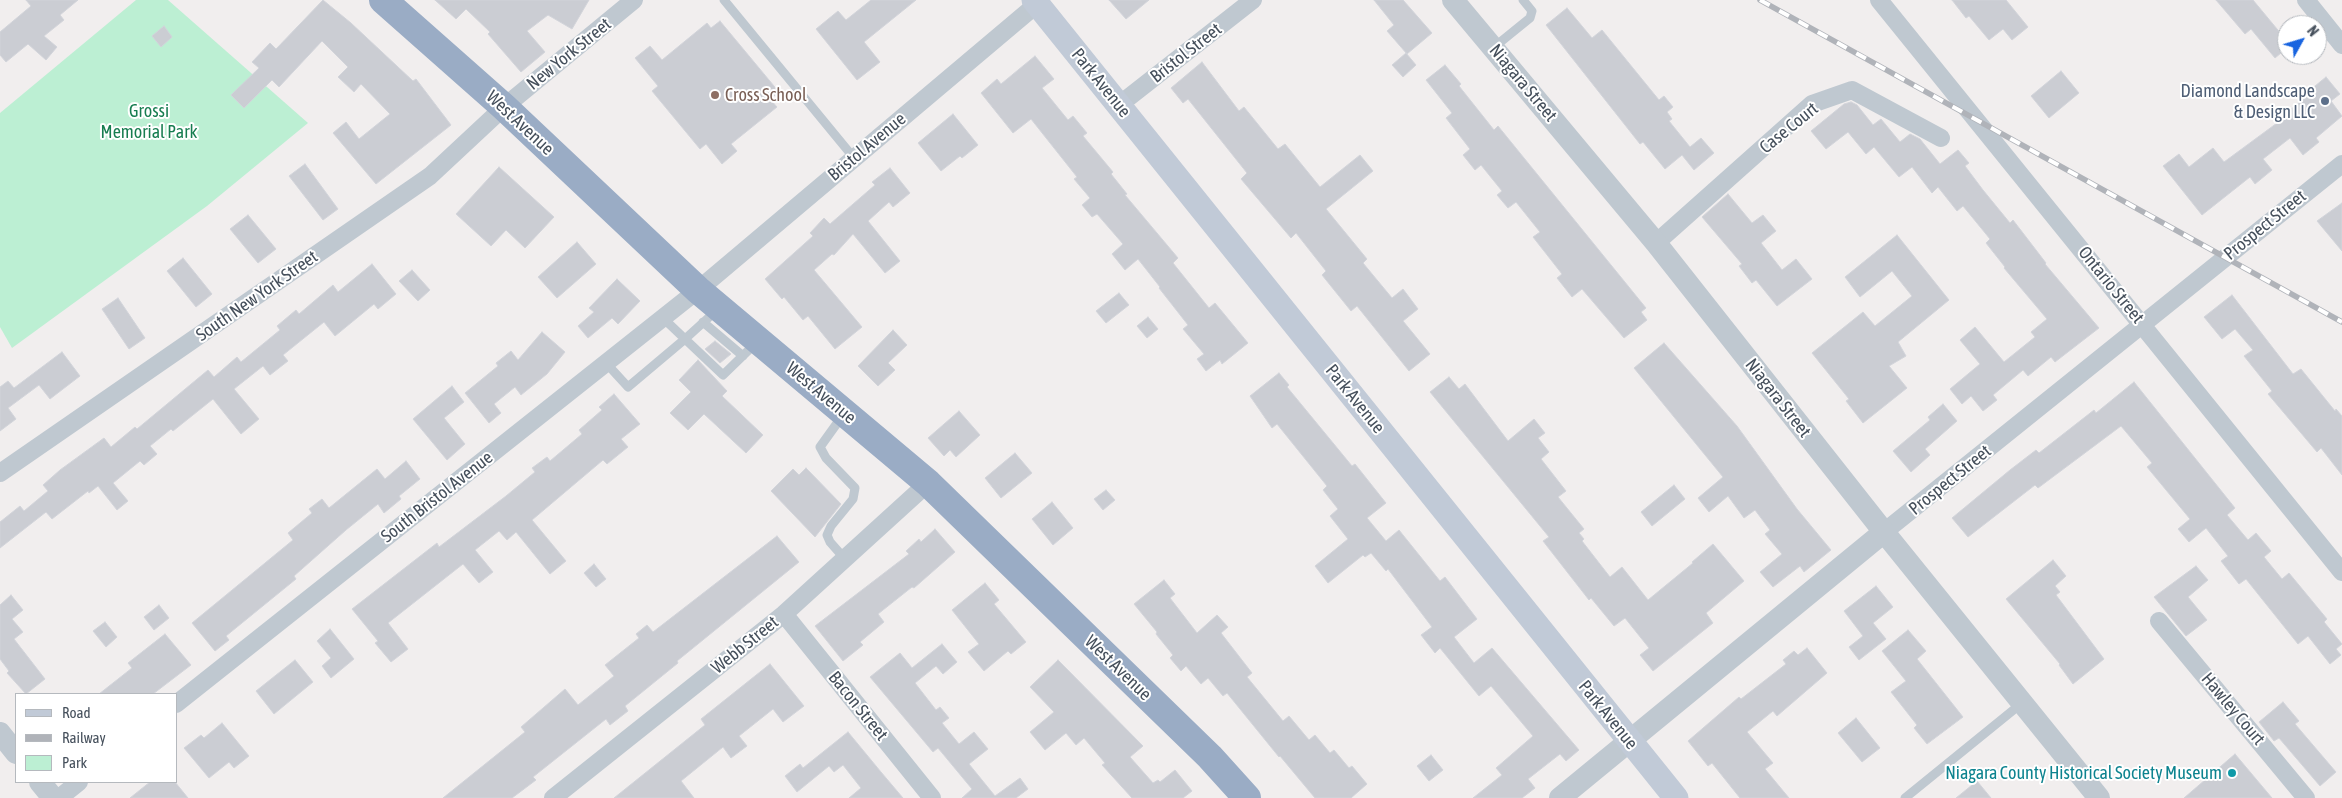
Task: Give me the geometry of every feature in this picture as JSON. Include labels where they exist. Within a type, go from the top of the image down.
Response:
[{"type":"highway","name":"West Avenue","points":[[383,0],[504,107],[698,290],[711,315],[750,349],[844,413],[928,483],[1210,757],[1247,798]]},
{"type":"main road","name":"Park Avenue","points":[[1035,2],[1676,798]]},
{"type":"street","name":"New York Street","points":[[504,107],[634,0]]},
{"type":"street","name":"Bristol Street","points":[[1119,105],[1253,0]]},
{"type":"street","name":"Niagara Street","points":[[1453,0],[1656,243],[1884,532],[2099,798]]},
{"type":"street","name":"Ontario Street","points":[[1879,0],[2342,572]]},
{"type":"street","points":[[2306,0],[2342,45]]},
{"type":"street","name":"Bristol Avenue","points":[[698,290],[1035,2]]},
{"type":"street","name":"Case Court","points":[[1656,243],[1812,104],[1852,90],[1942,138]]},
{"type":"street","name":"South New York Street","points":[[0,473],[430,176],[504,107]]},
{"type":"street","name":"Prospect Street","points":[[1560,798],[1884,532],[2342,164]]},
{"type":"street","name":"South Bristol Avenue","points":[[178,702],[698,290]]},
{"type":"street","name":"Webb Street","points":[[553,798],[784,614],[928,483]]},
{"type":"street","name":"Bacon Street","points":[[784,614],[932,798]]},
{"type":"street","name":"Hawley Court","points":[[2159,621],[2306,798]]},
{"type":"street","points":[[0,733],[15,752]]},
{"type":"street","points":[[41,783],[53,798]]},
{"type":"street","points":[[58,798],[78,783]]},
{"type":"lane","points":[[724,0],[854,158]]},
{"type":"lane","points":[[1493,48],[1530,18],[1532,11],[1523,0]]},
{"type":"lane","points":[[606,363],[628,387],[711,315]]},
{"type":"lane","points":[[663,318],[723,375],[750,349]]},
{"type":"lane","points":[[844,413],[820,447],[826,458],[855,488],[855,495],[831,526],[827,535],[830,542],[845,559]]},
{"type":"lane","points":[[1905,798],[2022,703]]},
{"type":"green space","name":"Grossi Memorial Park","points":[[136,0],[168,0],[308,123],[207,206],[12,348],[0,327],[0,113]]},
{"type":"building","points":[[26,0],[78,0],[60,15],[64,20],[44,36],[57,47],[46,60],[28,44],[6,62],[0,55],[0,32],[31,6]]},
{"type":"building","points":[[323,0],[351,23],[413,81],[416,79],[451,125],[376,184],[333,133],[346,122],[359,139],[390,114],[361,84],[354,92],[338,77],[348,67],[322,41],[279,87],[272,80],[244,108],[231,95],[259,68],[252,62],[270,43],[276,49]]},
{"type":"building","points":[[435,0],[589,0],[572,29],[548,15],[527,31],[545,52],[521,72],[488,34],[490,32],[466,9],[456,19]]},
{"type":"building","points":[[871,0],[916,0],[864,42],[880,62],[857,80],[816,29],[838,11],[846,20]]},
{"type":"building","points":[[1109,0],[1149,0],[1126,19]]},
{"type":"building","points":[[1374,0],[1403,0],[1432,33],[1407,54],[1387,31],[1394,25]]},
{"type":"building","points":[[1952,0],[2006,0],[2028,27],[2012,40],[2003,29],[1989,40],[1969,16],[1966,18]]},
{"type":"building","points":[[2216,0],[2253,0],[2277,29],[2277,56],[2275,58],[2251,29],[2245,34]]},
{"type":"building","points":[[1567,8],[1592,38],[1602,30],[1659,100],[1664,96],[1673,107],[1667,112],[1672,119],[1669,121],[1690,147],[1701,138],[1714,153],[1694,170],[1682,155],[1665,169],[1643,142],[1640,144],[1546,25]]},
{"type":"building","name":"Cross School","points":[[720,21],[779,92],[770,99],[777,107],[731,144],[737,151],[722,164],[706,144],[700,149],[652,91],[658,86],[635,58],[650,46],[662,60],[707,23],[711,28]]},
{"type":"building","points":[[164,26],[172,37],[161,47],[152,36]]},
{"type":"building","points":[[1406,53],[1416,65],[1403,77],[1392,65]]},
{"type":"building","points":[[1035,56],[1054,79],[1042,88],[1068,120],[1073,116],[1087,133],[1083,136],[1113,172],[1111,174],[1127,194],[1125,195],[1178,258],[1173,263],[1209,308],[1215,303],[1248,343],[1222,364],[1220,360],[1206,371],[1197,359],[1204,354],[1183,329],[1188,325],[1138,259],[1125,270],[1112,254],[1123,244],[1097,214],[1092,217],[1082,205],[1090,198],[1074,179],[1077,177],[1031,119],[1013,133],[981,93],[997,79],[1001,84]]},
{"type":"building","points":[[1202,62],[1239,111],[1244,107],[1278,149],[1285,144],[1320,187],[1360,155],[1373,171],[1326,209],[1367,259],[1363,263],[1392,298],[1403,289],[1418,309],[1403,321],[1430,354],[1409,371],[1357,306],[1351,311],[1322,275],[1326,271],[1296,233],[1291,238],[1241,179],[1247,173],[1188,99],[1183,103],[1171,88]]},
{"type":"building","points":[[1445,65],[1494,130],[1498,126],[1646,308],[1641,312],[1647,320],[1624,338],[1582,289],[1572,297],[1557,278],[1562,274],[1533,237],[1540,232],[1516,202],[1508,208],[1497,195],[1502,191],[1481,165],[1475,170],[1463,155],[1470,149],[1446,118],[1452,113],[1426,80]]},
{"type":"building","points":[[2061,71],[2079,93],[2049,118],[2031,96]]},
{"type":"building","points":[[2326,77],[2340,94],[2331,101],[2342,116],[2316,138],[2319,142],[2303,155],[2290,138],[2263,159],[2272,170],[2255,184],[2250,177],[2202,215],[2163,166],[2179,154],[2189,167],[2213,148],[2224,162],[2277,123],[2276,121],[2300,102],[2298,100]]},
{"type":"building","points":[[1851,102],[1857,105],[1873,125],[1881,119],[1900,142],[1910,134],[1920,139],[1940,164],[1958,150],[1969,163],[1965,166],[1983,190],[2010,223],[2013,220],[2045,264],[2099,328],[2055,362],[2051,357],[2028,376],[2023,370],[1993,395],[1997,400],[1983,411],[1971,396],[1962,404],[1950,389],[1980,364],[1960,340],[1975,327],[2004,362],[2035,337],[2031,332],[2047,319],[2004,268],[1986,243],[1990,239],[1963,206],[1957,211],[1938,187],[1932,193],[1912,167],[1899,177],[1874,147],[1866,154],[1848,132],[1826,149],[1811,131],[1844,104]]},
{"type":"building","points":[[953,114],[978,145],[941,171],[918,143]]},
{"type":"building","points":[[305,164],[338,209],[323,220],[289,176]]},
{"type":"building","points":[[499,167],[554,217],[525,248],[506,230],[491,246],[456,214]]},
{"type":"building","points":[[890,168],[910,193],[893,207],[889,202],[868,221],[900,261],[885,273],[853,234],[834,255],[832,254],[814,270],[862,327],[835,349],[808,316],[803,320],[784,297],[782,299],[765,279],[813,236],[810,233],[824,218],[830,224],[875,185],[872,182]]},
{"type":"building","points":[[1728,194],[1752,223],[1763,215],[1776,231],[1761,243],[1782,270],[1796,259],[1812,279],[1777,306],[1756,280],[1752,283],[1739,266],[1742,264],[1702,217]]},
{"type":"building","points":[[2342,203],[2342,251],[2317,221]]},
{"type":"building","points":[[248,215],[276,249],[258,263],[230,229]]},
{"type":"building","points":[[1897,235],[1949,300],[1898,342],[1906,356],[1889,366],[1907,388],[1863,423],[1846,401],[1849,399],[1812,353],[1863,312],[1875,326],[1912,296],[1892,271],[1860,297],[1845,277]]},
{"type":"building","points":[[577,242],[596,264],[557,298],[538,277]]},
{"type":"building","points":[[183,258],[212,294],[196,307],[167,271]]},
{"type":"building","points":[[372,264],[396,294],[378,309],[374,304],[335,336],[324,322],[283,355],[288,361],[270,375],[263,366],[234,389],[259,419],[241,434],[213,399],[173,431],[171,429],[150,446],[157,454],[144,465],[140,461],[113,483],[128,501],[117,510],[98,486],[89,493],[88,491],[52,519],[46,512],[0,548],[0,522],[20,506],[24,511],[48,491],[43,485],[60,470],[104,438],[111,447],[135,427],[137,429],[208,370],[214,377],[237,357],[241,362],[280,330],[277,326],[296,310],[299,314],[333,285],[338,292]]},
{"type":"building","points":[[412,270],[430,290],[418,301],[399,281]]},
{"type":"building","points":[[617,279],[640,301],[618,324],[612,318],[588,338],[578,326],[594,312],[589,308]]},
{"type":"building","points":[[1119,293],[1129,305],[1106,323],[1096,311]]},
{"type":"building","points":[[2232,295],[2293,374],[2301,369],[2335,411],[2336,409],[2342,416],[2342,475],[2321,448],[2317,452],[2268,394],[2272,391],[2244,356],[2253,350],[2235,329],[2222,339],[2204,317]]},
{"type":"building","points":[[118,298],[145,338],[129,349],[102,309]]},
{"type":"building","points":[[1148,317],[1158,329],[1147,338],[1137,326]]},
{"type":"building","points":[[893,330],[907,345],[888,363],[895,370],[878,386],[858,366]]},
{"type":"building","points":[[542,332],[565,352],[547,374],[521,395],[515,387],[494,404],[501,413],[489,423],[465,393],[498,366],[496,363],[511,351],[518,360]]},
{"type":"building","points":[[715,341],[731,354],[720,363],[705,349]]},
{"type":"building","points":[[1664,343],[1737,426],[1797,509],[1831,550],[1804,572],[1800,566],[1773,587],[1760,572],[1782,554],[1765,534],[1770,530],[1755,510],[1744,518],[1728,496],[1709,512],[1698,498],[1723,477],[1634,368]]},
{"type":"building","points":[[62,352],[80,376],[50,399],[39,385],[8,408],[16,419],[0,431],[0,387],[8,381],[14,388]]},
{"type":"building","points":[[698,360],[727,391],[722,396],[763,435],[746,453],[704,414],[688,430],[670,413],[691,392],[679,380]]},
{"type":"building","points":[[1279,373],[1289,385],[1287,387],[1352,466],[1355,464],[1386,503],[1367,518],[1386,541],[1399,530],[1440,581],[1445,577],[1477,619],[1454,637],[1474,663],[1492,648],[1579,750],[1566,761],[1560,754],[1528,779],[1535,788],[1522,798],[1473,798],[1502,775],[1496,768],[1533,736],[1491,686],[1479,696],[1440,648],[1435,653],[1421,635],[1432,627],[1388,569],[1386,571],[1371,553],[1365,557],[1363,555],[1328,583],[1315,566],[1348,539],[1330,516],[1338,509],[1323,490],[1327,486],[1277,424],[1272,428],[1250,396]]},
{"type":"building","points":[[1449,377],[1459,389],[1465,384],[1508,441],[1534,419],[1545,433],[1538,438],[1549,452],[1541,459],[1566,491],[1558,497],[1584,529],[1579,533],[1584,539],[1582,541],[1610,577],[1622,567],[1648,600],[1713,544],[1744,581],[1706,613],[1713,623],[1653,671],[1640,655],[1649,648],[1625,618],[1614,626],[1591,598],[1589,600],[1543,541],[1549,537],[1430,392]]},
{"type":"building","points":[[2134,382],[2235,508],[2227,515],[2248,540],[2256,533],[2271,551],[2264,557],[2282,579],[2289,573],[2327,619],[2324,622],[2342,644],[2336,649],[2341,655],[2330,664],[2308,636],[2298,644],[2246,579],[2239,584],[2221,561],[2228,556],[2206,528],[2189,542],[2178,529],[2190,519],[2147,467],[2152,463],[2121,426],[2038,488],[2035,485],[1968,537],[1952,518],[2036,450],[2039,453],[2094,410],[2096,413]]},
{"type":"building","points":[[452,386],[464,402],[444,418],[465,444],[447,460],[413,419]]},
{"type":"building","points":[[614,394],[640,424],[621,439],[628,447],[607,464],[603,460],[532,520],[566,561],[550,574],[516,532],[507,540],[499,531],[475,550],[493,572],[479,583],[463,564],[388,623],[408,649],[391,662],[375,643],[378,641],[352,609],[437,543],[439,547],[506,496],[535,472],[532,468],[547,457],[550,461],[582,434],[579,430],[602,410],[599,407]]},
{"type":"building","points":[[1943,404],[1957,421],[1925,449],[1930,455],[1911,472],[1893,451],[1930,420],[1928,417]]},
{"type":"building","points":[[959,411],[980,435],[956,457],[950,450],[944,456],[928,438]]},
{"type":"building","points":[[1015,453],[1032,473],[1001,498],[985,478]]},
{"type":"building","points":[[406,461],[420,479],[399,496],[401,499],[384,513],[378,504],[346,530],[294,576],[296,579],[226,636],[229,640],[215,651],[192,623],[293,540],[288,533],[312,513],[309,509],[322,499],[329,508],[377,469],[385,479]]},
{"type":"building","points":[[806,468],[841,504],[815,537],[771,491],[793,469],[799,475]]},
{"type":"building","points":[[1674,485],[1685,499],[1652,526],[1641,512]]},
{"type":"building","points":[[1106,490],[1115,500],[1103,510],[1094,499]]},
{"type":"building","points":[[1052,502],[1073,528],[1053,545],[1032,519]]},
{"type":"building","points":[[935,529],[955,552],[914,588],[912,587],[878,614],[884,622],[860,642],[863,645],[843,661],[815,626],[909,554],[906,551],[919,539],[921,542]]},
{"type":"building","points":[[777,536],[799,562],[677,661],[678,663],[625,706],[628,711],[610,725],[606,719],[533,777],[536,780],[512,798],[443,798],[525,732],[521,727],[565,689],[578,705],[614,676],[605,665],[639,638],[636,634],[647,625],[653,632]]},
{"type":"building","points":[[2053,560],[2066,576],[2055,586],[2060,592],[2056,595],[2104,659],[2073,684],[2060,664],[2006,599]]},
{"type":"building","points":[[594,564],[606,579],[596,587],[584,573]]},
{"type":"building","points":[[2196,566],[2208,580],[2188,597],[2207,620],[2186,636],[2154,597]]},
{"type":"building","points":[[1164,580],[1175,594],[1170,598],[1197,633],[1217,615],[1228,627],[1221,633],[1252,673],[1247,677],[1283,721],[1289,716],[1309,740],[1315,735],[1330,753],[1334,750],[1349,768],[1352,766],[1367,784],[1351,798],[1315,798],[1227,693],[1223,696],[1208,678],[1201,684],[1186,666],[1181,671],[1170,658],[1173,655],[1156,634],[1157,632],[1134,604]]},
{"type":"building","points":[[985,583],[999,600],[994,604],[1026,642],[1011,654],[1008,651],[984,671],[968,652],[979,644],[952,610]]},
{"type":"building","points":[[1876,586],[1893,607],[1873,623],[1886,639],[1859,660],[1849,647],[1863,636],[1844,611]]},
{"type":"building","points":[[11,595],[23,610],[12,619],[23,632],[14,639],[45,679],[27,693],[25,693],[7,673],[9,671],[0,659],[0,605]]},
{"type":"building","points":[[159,605],[169,618],[154,630],[144,617]]},
{"type":"building","points":[[105,622],[117,637],[106,647],[93,631]]},
{"type":"building","points":[[330,629],[354,659],[331,678],[322,666],[331,658],[317,641]]},
{"type":"building","points":[[1908,630],[1926,651],[1917,659],[1963,717],[1927,744],[1914,728],[1917,725],[1891,692],[1906,681],[1882,651]]},
{"type":"building","points":[[165,634],[191,665],[154,693],[100,693],[132,668],[128,663]]},
{"type":"building","points":[[942,644],[957,662],[943,674],[936,666],[915,683],[936,710],[940,707],[949,718],[942,723],[959,744],[974,732],[988,749],[969,764],[995,796],[1020,778],[1028,789],[1016,798],[962,798],[972,789],[938,748],[933,752],[870,677],[900,653],[912,668]]},
{"type":"building","points":[[1807,648],[1827,673],[1777,716],[1773,711],[1747,732],[1773,763],[1765,769],[1789,798],[1740,798],[1712,763],[1708,766],[1688,741],[1739,697],[1741,699],[1786,664],[1783,660],[1794,651],[1798,655]]},
{"type":"building","points":[[295,660],[313,682],[274,714],[256,691]]},
{"type":"building","points":[[1058,660],[1143,746],[1130,757],[1153,783],[1158,780],[1160,782],[1175,770],[1192,791],[1183,798],[1132,798],[1102,765],[1105,763],[1084,738],[1076,745],[1066,733],[1045,750],[1030,732],[1054,712],[1030,687]]},
{"type":"building","points":[[770,664],[804,706],[783,722],[773,709],[739,736],[747,746],[731,758],[723,747],[681,781],[694,798],[614,798],[705,725],[701,719]]},
{"type":"building","points":[[2283,702],[2299,721],[2295,724],[2336,772],[2320,786],[2279,738],[2274,741],[2259,722]]},
{"type":"building","points":[[1856,718],[1880,748],[1862,762],[1838,733]]},
{"type":"building","points":[[222,723],[249,756],[234,768],[229,762],[209,778],[184,748],[201,735],[204,738]]},
{"type":"building","points":[[848,732],[903,798],[849,798],[861,788],[843,765],[834,772],[829,766],[797,792],[785,776],[800,764],[803,768]]},
{"type":"building","name":"Niagara County Historical Society Museum","points":[[2235,754],[2272,798],[2184,798]]},
{"type":"building","points":[[1431,755],[1443,770],[1429,781],[1417,766]]},
{"type":"building","points":[[1977,781],[1991,798],[1956,798]]},
{"type":"building","points":[[149,783],[176,783],[188,798],[130,798]]},
{"type":"railway","points":[[1760,0],[2342,322]]},
{"type":"place","name":"Cross School","points":[[715,95]]},
{"type":"place","name":"Diamond Landscape & Design LLC","points":[[2325,101]]},
{"type":"place","name":"Niagara County Historical Society Museum","points":[[2232,773]]}]
